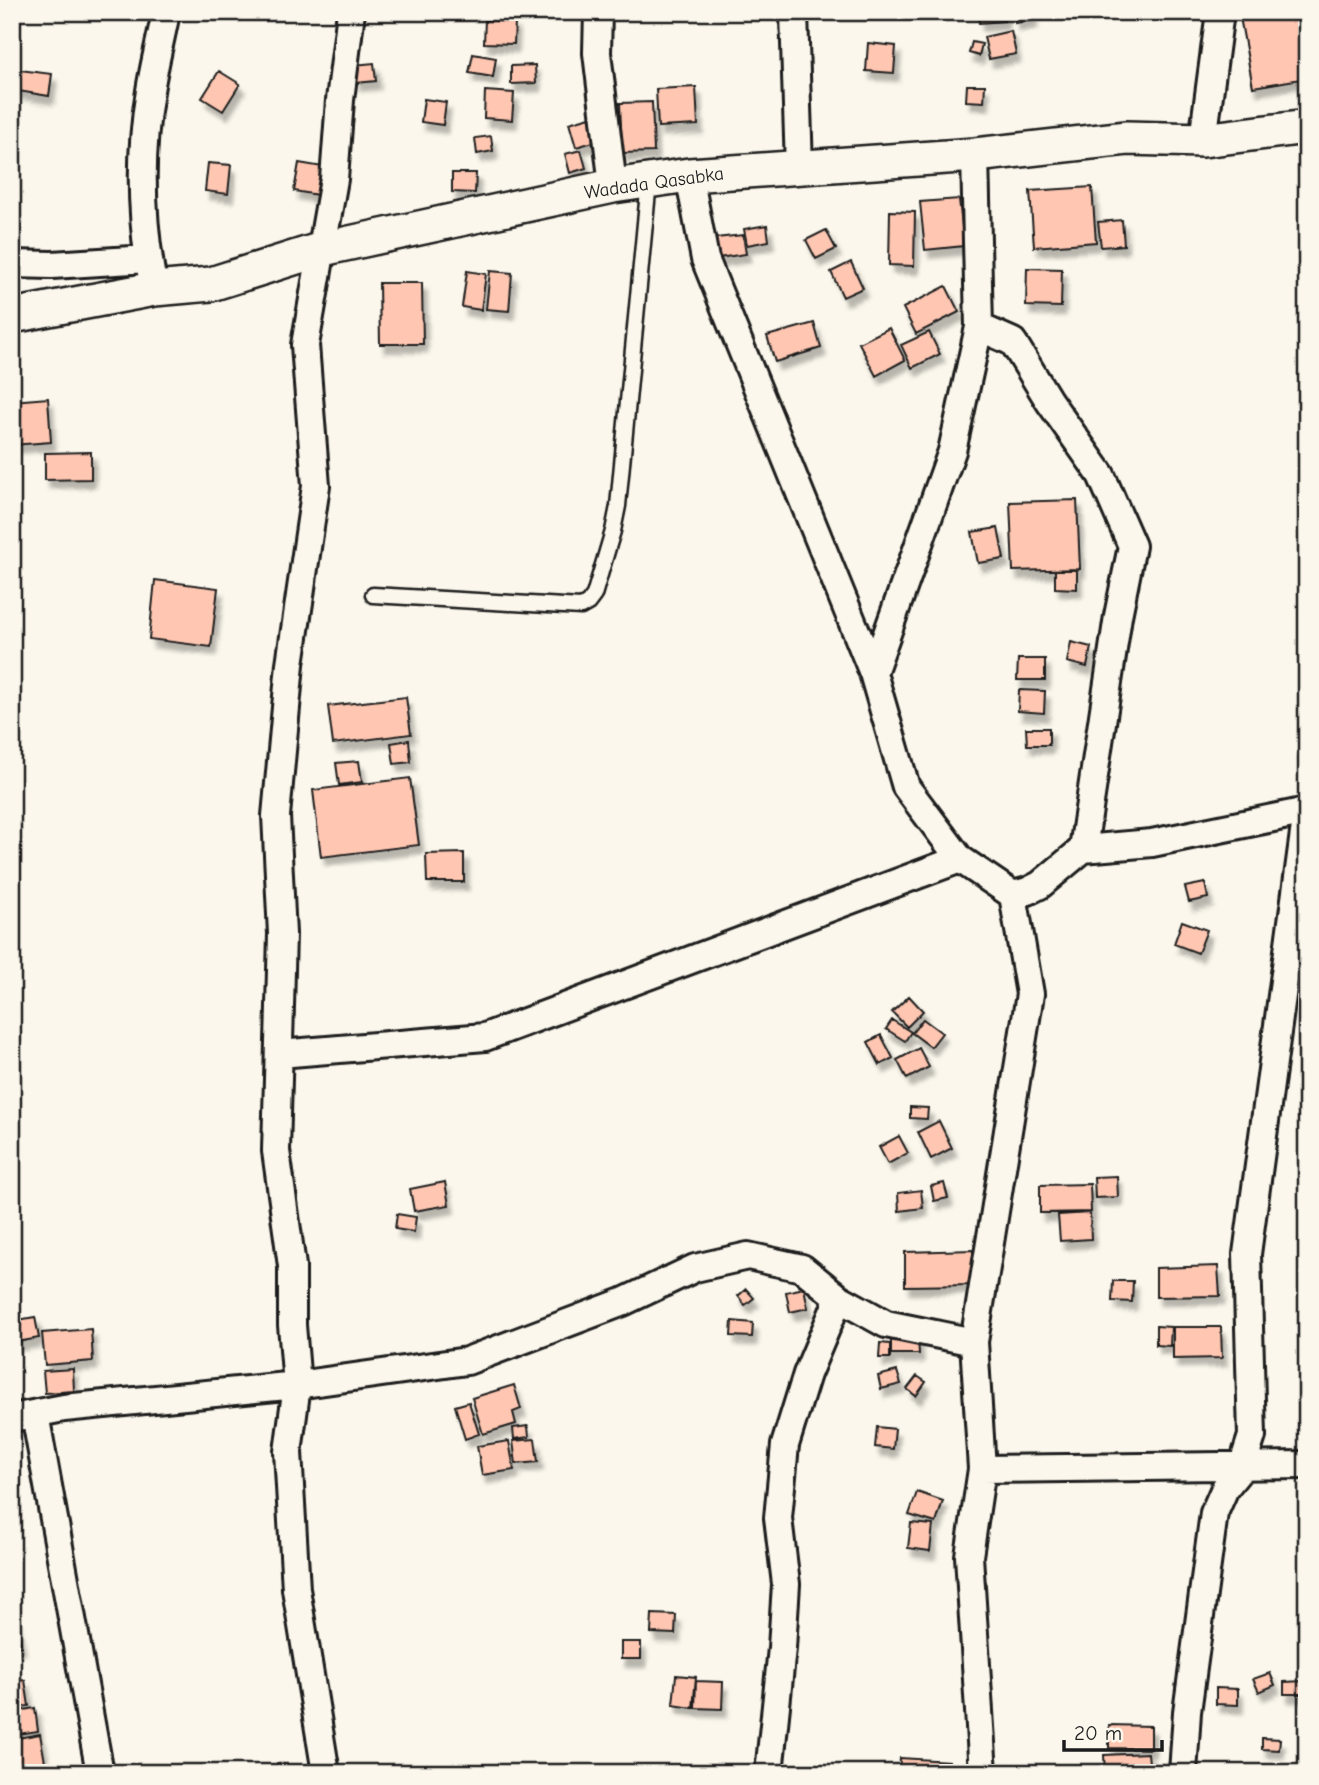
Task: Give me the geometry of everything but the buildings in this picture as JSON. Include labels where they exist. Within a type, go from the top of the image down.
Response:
[{"type":"street","points":[[12,264],[151,274],[142,174],[149,92],[166,12]]},
{"type":"street","points":[[326,1773],[296,1589],[288,1452],[297,1385],[292,1325],[292,1266],[276,1151],[282,934],[276,816],[290,664],[316,485],[305,345],[334,179],[351,12]]},
{"type":"street","points":[[598,12],[597,53],[613,186]]},
{"type":"street","points":[[794,12],[799,168]]},
{"type":"street","points":[[1203,140],[1220,12]]},
{"type":"street","name":"Wadada Qasabka","points":[[12,316],[151,274],[211,284],[322,249],[613,186],[689,175],[975,155],[1127,138],[1203,140],[1307,127]]},
{"type":"street","points":[[873,673],[952,451],[979,327],[975,155]]},
{"type":"street","points":[[689,175],[705,259],[873,673],[906,787],[960,859],[1013,895],[1030,994],[974,1342],[982,1469],[969,1556],[983,1773]]},
{"type":"street","points":[[979,327],[1013,342],[1049,401],[1101,475],[1132,546],[1118,616],[1083,849]]},
{"type":"street","points":[[1013,895],[1040,886],[1083,849],[1152,842],[1307,811],[1247,1254],[1252,1436],[1242,1466],[1226,1488],[1214,1513],[1187,1712],[1183,1773]]},
{"type":"street","points":[[279,1054],[485,1037],[960,859]]},
{"type":"street","points":[[100,1773],[24,1416],[64,1408],[297,1385],[467,1361],[623,1302],[695,1268],[748,1255],[802,1268],[839,1298],[886,1324],[974,1342]]},
{"type":"street","points":[[769,1773],[786,1584],[778,1518],[785,1445],[807,1374],[839,1298]]},
{"type":"street","points":[[982,1469],[1307,1465]]},
{"type":"lane","points":[[373,595],[581,607],[594,595],[618,506],[649,181]]}]
